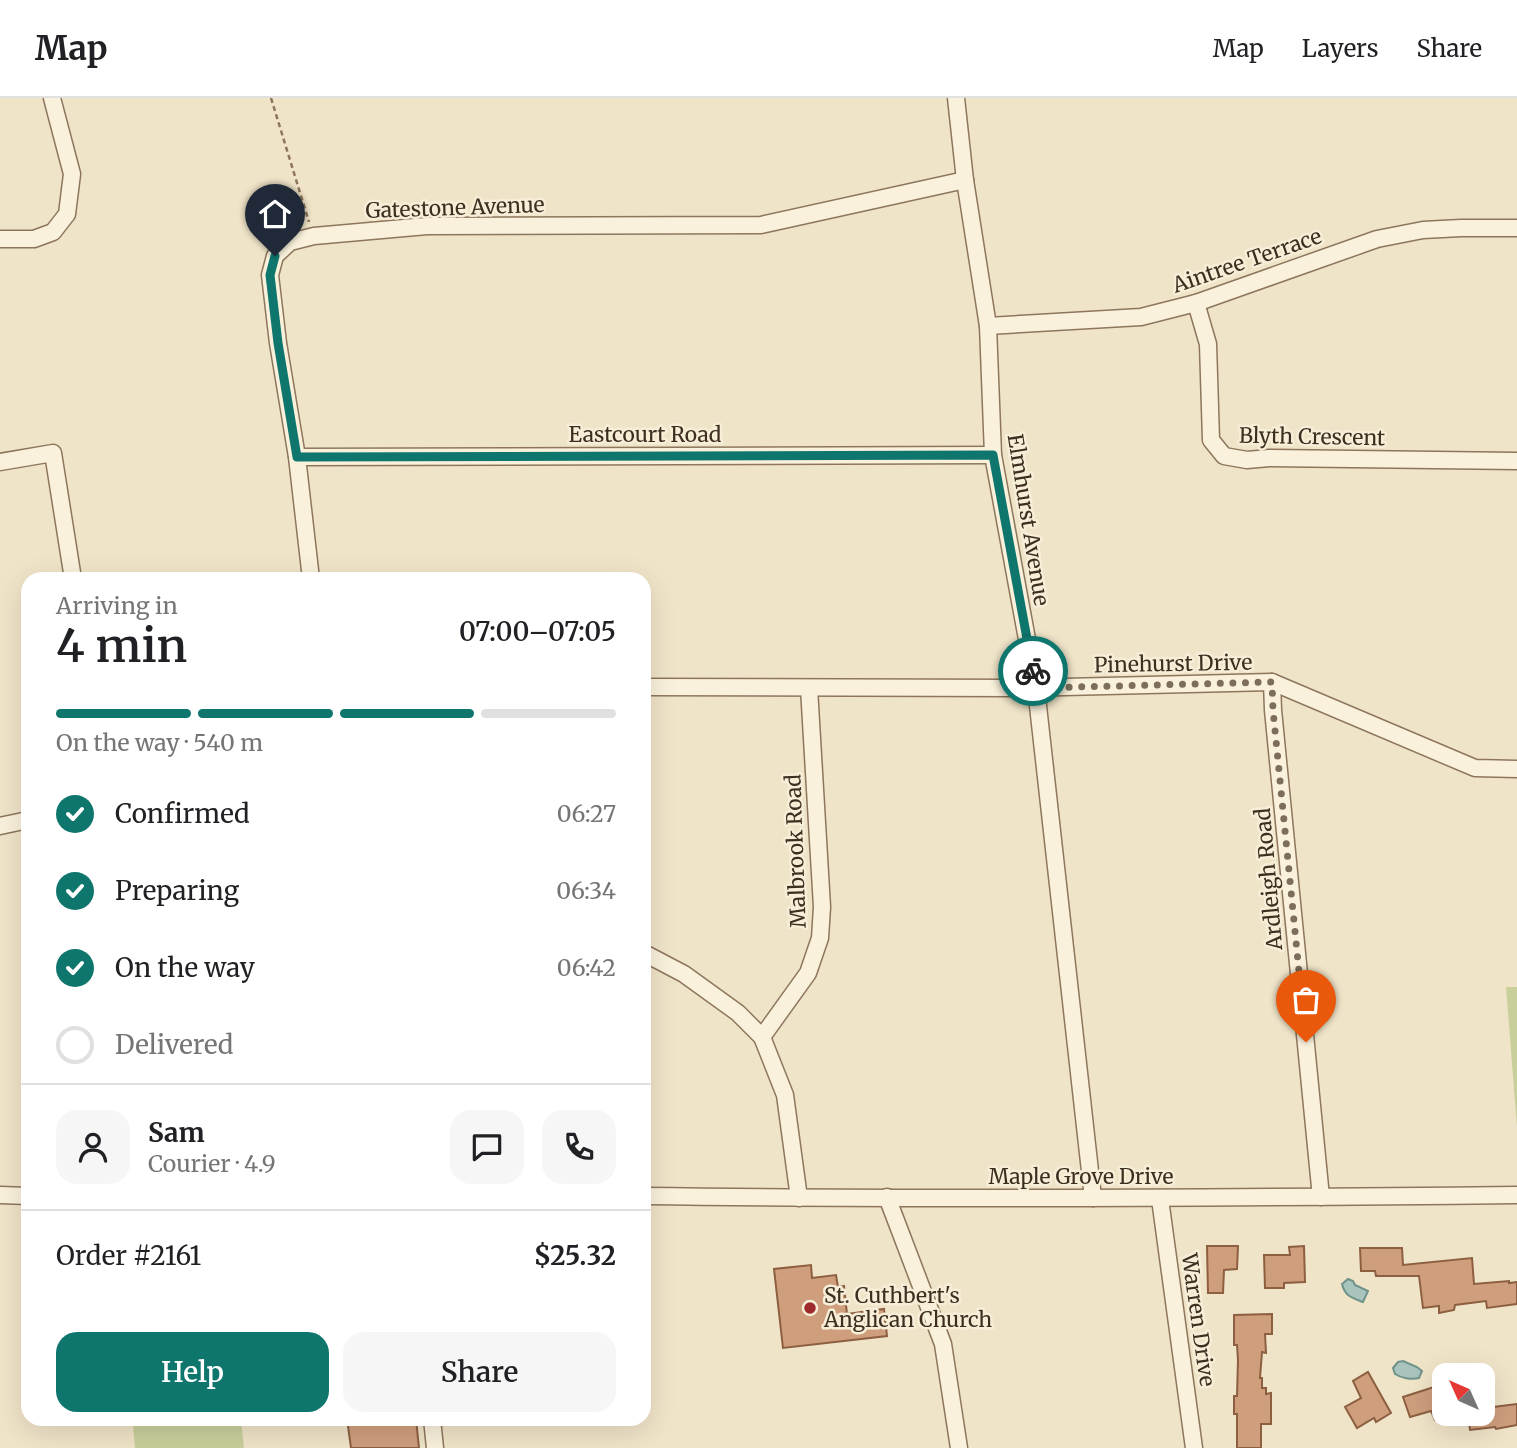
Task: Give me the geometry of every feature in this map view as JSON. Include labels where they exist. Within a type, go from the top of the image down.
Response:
[{"type":"street","points":[[0,239],[34,239],[53,232],[68,214],[72,174],[52,98]]},
{"type":"street","name":"Elmhurst Avenue","points":[[956,98],[965,180],[988,326],[993,455],[1036,688],[1093,1198]]},
{"type":"street","name":"Gatestone Avenue","points":[[310,572],[297,457],[270,275],[275,256],[290,242],[314,236],[427,226],[761,225],[965,180]]},
{"type":"street","name":"Aintree Terrace","points":[[988,326],[1141,317],[1196,303],[1377,239],[1423,230],[1517,228]]},
{"type":"street","name":"Blyth Crescent","points":[[1196,303],[1208,344],[1211,440],[1224,456],[1247,460],[1517,461]]},
{"type":"street","points":[[0,462],[54,453],[72,572]]},
{"type":"street","name":"Eastcourt Road","points":[[297,457],[993,455]]},
{"type":"street","name":"Pinehurst Drive","points":[[651,687],[1036,688],[1272,682],[1475,768],[1517,769]]},
{"type":"street","name":"Ardleigh Road","points":[[1272,682],[1321,1197]]},
{"type":"street","name":"Malbrook Road","points":[[762,1037],[808,973],[820,938],[822,907],[809,688]]},
{"type":"street","points":[[0,826],[21,822]]},
{"type":"street","points":[[651,957],[684,974],[738,1013],[762,1037],[785,1095],[799,1198]]},
{"type":"street","points":[[0,1195],[21,1196]]},
{"type":"street","name":"Maple Grove Drive","points":[[651,1196],[1160,1199],[1517,1195]]},
{"type":"street","points":[[887,1197],[943,1343],[959,1448]]},
{"type":"street","name":"Warren Drive","points":[[1160,1199],[1194,1448]]},
{"type":"street","points":[[433,1426],[435,1448]]},
{"type":"path","points":[[271,98],[314,236]]},
{"type":"green space","points":[[1506,987],[1517,987],[1517,1127]]},
{"type":"green space","points":[[133,1426],[242,1426],[244,1448],[135,1448]]},
{"type":"water","points":[[1348,1279],[1368,1291],[1363,1302],[1345,1292],[1342,1284]]},
{"type":"water","points":[[1403,1361],[1422,1371],[1419,1378],[1400,1377],[1395,1374],[1393,1368]]},
{"type":"building","points":[[1207,1246],[1238,1246],[1237,1269],[1224,1270],[1223,1293],[1208,1293]]},
{"type":"building","points":[[1304,1246],[1305,1282],[1284,1283],[1284,1288],[1265,1288],[1264,1255],[1290,1255],[1289,1247]]},
{"type":"building","points":[[1360,1248],[1402,1248],[1403,1265],[1472,1258],[1474,1284],[1517,1282],[1517,1304],[1487,1308],[1486,1301],[1455,1305],[1454,1310],[1439,1313],[1439,1306],[1423,1308],[1419,1276],[1376,1276],[1375,1271],[1361,1271]]},
{"type":"building","name":"St. Cuthbert's Anglican Church","points":[[811,1265],[812,1278],[836,1275],[838,1287],[844,1286],[847,1314],[884,1309],[887,1336],[783,1348],[774,1269]]},
{"type":"building","points":[[1272,1314],[1272,1334],[1265,1334],[1266,1353],[1262,1352],[1260,1378],[1262,1388],[1266,1388],[1266,1394],[1271,1393],[1271,1424],[1261,1424],[1261,1448],[1237,1448],[1234,1396],[1237,1396],[1238,1360],[1237,1345],[1234,1345],[1234,1315]]},
{"type":"building","points":[[1368,1372],[1391,1413],[1376,1422],[1374,1418],[1357,1428],[1345,1407],[1361,1398],[1353,1381]]},
{"type":"building","points":[[1432,1388],[1432,1413],[1431,1411],[1410,1417],[1403,1397]]},
{"type":"building","points":[[1517,1404],[1517,1425],[1470,1430],[1470,1426],[1495,1426],[1495,1407]]},
{"type":"building","points":[[348,1426],[417,1426],[419,1448],[351,1448]]},
{"type":"way so far","points":[[1033,671],[1036,688],[1272,682],[1306,1042]]},
{"type":"place","name":"St. Cuthbert's Anglican Church","points":[[810,1308]]},
{"type":"route","points":[[275,256],[270,275],[297,457],[993,455],[1033,671]]}]
